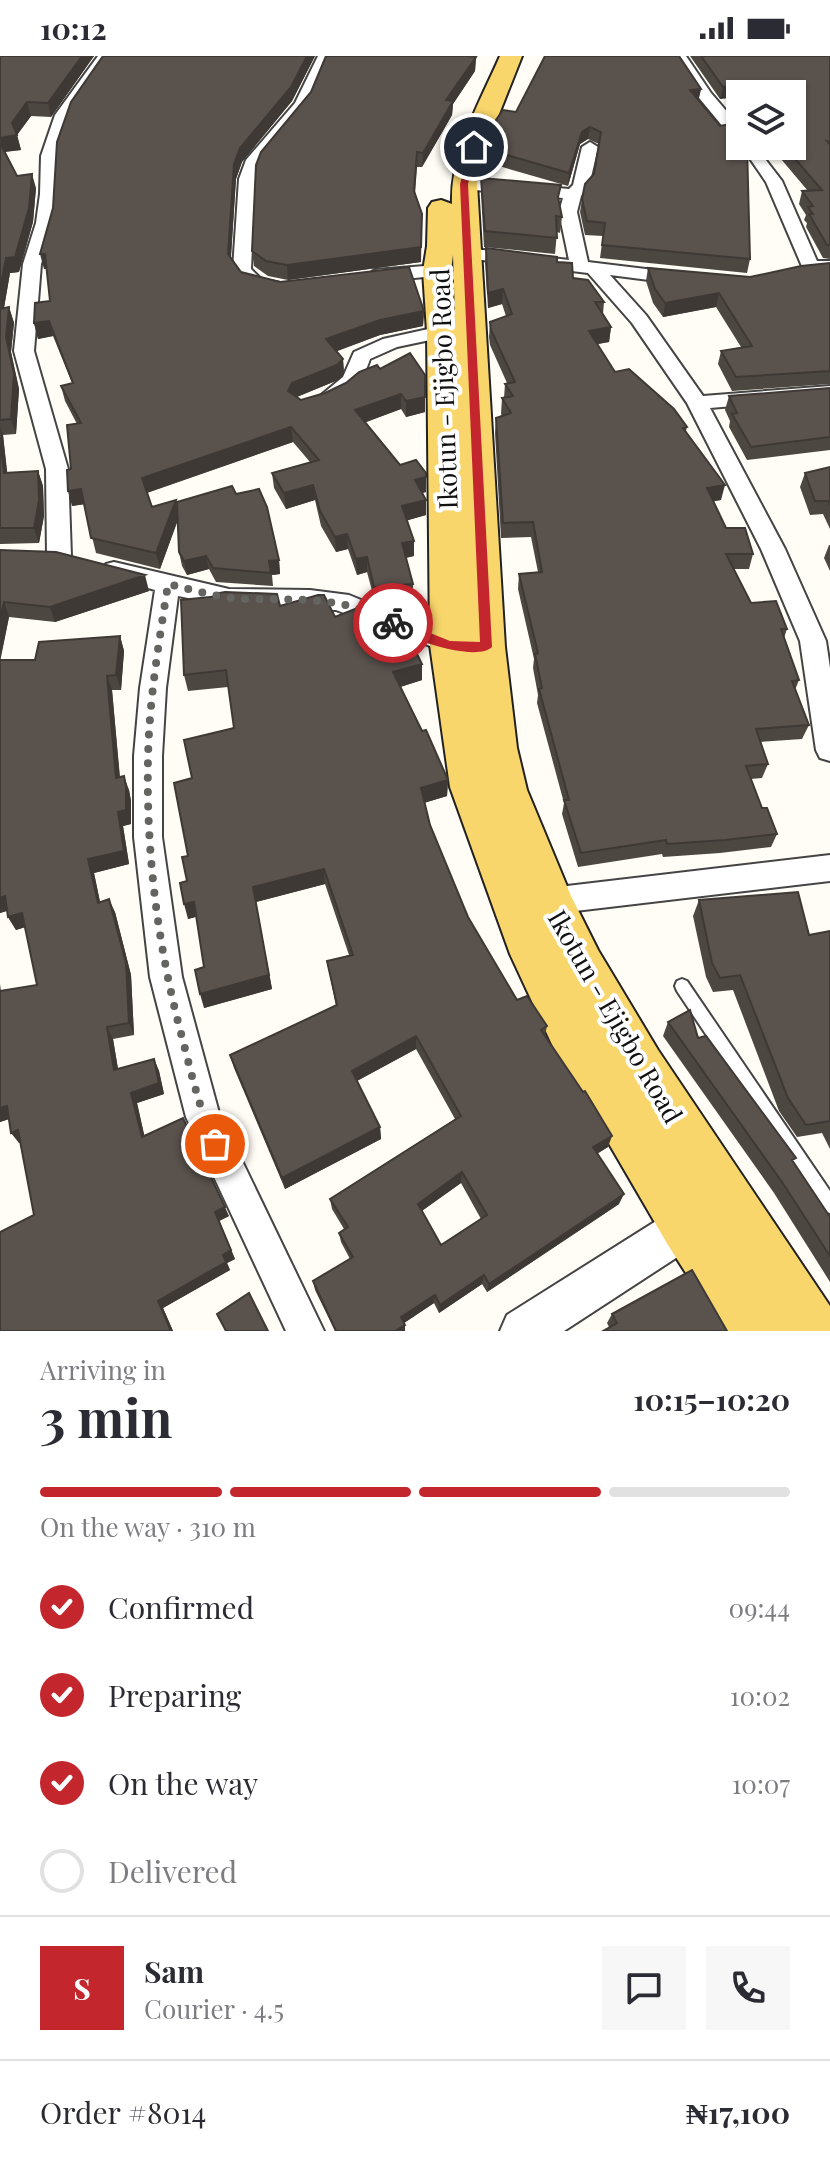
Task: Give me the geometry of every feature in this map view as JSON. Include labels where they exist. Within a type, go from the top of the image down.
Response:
[{"type":"main road","name":"Ikotun - Ejigbo Road","points":[[496,56],[444,170],[441,246],[452,262],[471,787],[534,954],[572,1034],[687,1226],[756,1331]]},
{"type":"main road","name":"Ikotun - Ejigbo Road","points":[[511,56],[474,147],[464,184],[442,332],[468,646],[506,790],[550,901],[581,966],[640,1067],[813,1331]]},
{"type":"street","points":[[59,556],[57,469],[24,351],[32,264],[45,223],[52,146],[63,115],[105,56]]},
{"type":"street","points":[[289,288],[257,285],[247,278],[242,269],[247,179],[252,164],[312,87],[325,56]]},
{"type":"street","points":[[679,56],[705,96],[726,121]]},
{"type":"street","points":[[590,147],[581,186],[573,194],[568,212],[587,269],[639,319],[697,403],[773,549],[813,641],[830,750]]},
{"type":"street","points":[[758,160],[774,181],[803,269],[830,267]]},
{"type":"street","points":[[464,184],[573,194]]},
{"type":"street","points":[[363,278],[452,262],[696,279]]},
{"type":"street","points":[[312,403],[350,383],[357,374],[361,356],[373,348],[392,341],[442,332]]},
{"type":"street","points":[[697,403],[830,392]]},
{"type":"street","points":[[30,555],[59,556],[227,597],[285,597],[345,603],[371,611],[402,627],[468,646]]},
{"type":"street","points":[[168,584],[153,688],[148,756],[148,837],[166,977],[203,1117],[305,1331]]},
{"type":"street","points":[[550,901],[830,868]]},
{"type":"street","points":[[523,1331],[687,1226]]},
{"type":"street","points":[[820,1331],[830,1327]]},
{"type":"lane","points":[[682,986],[830,1205]]},
{"type":"building","points":[[0,56],[82,56],[48,103],[27,102],[12,123],[17,135],[0,138]]},
{"type":"building","points":[[103,56],[307,56],[291,87],[240,148],[234,164],[228,254],[241,272],[280,282],[409,267],[424,311],[380,320],[326,339],[343,359],[337,365],[292,383],[288,391],[301,400],[325,393],[346,383],[359,372],[377,365],[380,369],[410,353],[425,375],[425,397],[406,401],[401,394],[355,410],[400,465],[416,460],[426,473],[426,477],[415,480],[426,500],[402,506],[414,541],[402,543],[413,584],[374,587],[367,557],[356,559],[347,534],[335,537],[320,511],[313,485],[284,493],[272,473],[319,460],[291,427],[142,478],[152,507],[176,500],[156,553],[91,538],[81,489],[68,491],[67,470],[71,469],[67,425],[81,423],[61,386],[73,383],[49,321],[34,323],[35,303],[50,301],[45,254],[40,254],[53,208],[57,142],[71,102]]},
{"type":"building","points":[[326,56],[476,57],[446,100],[453,101],[423,153],[417,152],[414,191],[422,214],[421,247],[287,265],[266,261],[252,251],[256,165],[261,152],[311,92]]},
{"type":"building","points":[[545,56],[679,56],[701,89],[690,90],[720,126],[726,125],[726,160],[747,160],[750,259],[602,245],[605,223],[587,221],[582,199],[585,184],[594,174],[601,132],[590,127],[582,132],[569,173],[486,149],[493,143],[488,141],[503,110],[516,112]]},
{"type":"building","points":[[701,56],[830,56],[830,142],[827,141],[830,145],[830,245],[827,245],[809,214],[813,214],[808,207],[813,206],[802,191],[822,190],[796,160],[806,160],[806,80],[726,80],[726,87],[723,87]]},
{"type":"building","points":[[0,143],[17,176],[32,174],[29,208],[15,257],[6,258],[0,289]]},
{"type":"building","points":[[481,178],[561,185],[558,197],[562,217],[556,216],[557,238],[485,231]]},
{"type":"building","points":[[486,248],[557,257],[557,262],[572,263],[573,278],[588,280],[604,302],[595,302],[611,327],[589,331],[615,372],[629,369],[674,409],[687,427],[683,428],[725,485],[707,488],[726,528],[745,528],[753,554],[726,554],[751,603],[776,601],[787,629],[781,629],[799,680],[792,681],[809,725],[756,729],[768,764],[746,766],[762,808],[767,808],[777,834],[667,844],[666,840],[581,853],[564,800],[569,800],[539,689],[542,688],[535,654],[538,653],[519,574],[542,572],[533,522],[503,523],[496,418],[511,413],[502,398],[513,396],[505,384],[515,382],[490,322],[512,314],[503,289],[488,293]]},
{"type":"building","points":[[830,263],[830,371],[736,377],[721,351],[752,346],[719,293],[665,303],[655,289],[648,268],[750,277]]},
{"type":"building","points":[[9,307],[6,337],[14,374],[11,419],[0,420],[0,309]]},
{"type":"building","points":[[830,388],[830,437],[751,447],[732,414],[737,413],[729,396]]},
{"type":"building","points":[[0,437],[4,473],[38,471],[39,500],[34,528],[0,528]]},
{"type":"building","points":[[830,467],[830,505],[828,501],[815,501],[805,473]]},
{"type":"building","points":[[232,486],[236,494],[259,489],[267,507],[279,560],[269,561],[271,573],[213,568],[206,556],[184,561],[179,552],[177,502]]},
{"type":"building","points":[[0,550],[56,552],[145,575],[50,607],[4,602],[0,618]]},
{"type":"building","points":[[219,593],[277,594],[280,606],[324,595],[335,617],[360,607],[382,641],[407,634],[422,664],[393,672],[422,731],[426,730],[448,780],[421,788],[430,825],[468,917],[517,1000],[527,996],[547,1026],[541,1030],[585,1091],[612,1136],[593,1147],[624,1194],[489,1284],[484,1275],[440,1305],[435,1295],[401,1317],[405,1325],[395,1331],[336,1331],[313,1281],[353,1257],[339,1233],[348,1227],[330,1199],[461,1116],[416,1036],[352,1071],[380,1127],[282,1178],[230,1055],[337,1005],[327,961],[353,955],[324,869],[253,887],[269,975],[200,994],[195,970],[204,967],[194,902],[184,904],[180,883],[187,881],[182,857],[188,856],[174,783],[192,778],[184,740],[234,728],[226,670],[184,675],[181,600],[220,596]],"holes":[[[462,1172],[487,1215],[441,1245],[418,1204]]]},
{"type":"building","points":[[120,636],[116,675],[107,676],[116,778],[124,776],[126,787],[126,810],[118,812],[124,851],[88,859],[98,903],[109,899],[126,963],[129,1023],[107,1027],[114,1070],[154,1059],[159,1083],[131,1093],[142,1137],[183,1118],[225,1207],[215,1212],[231,1250],[223,1255],[226,1262],[158,1301],[171,1331],[0,1331],[0,1232],[34,1215],[18,1130],[11,1133],[7,1106],[0,1108],[0,991],[37,985],[22,913],[8,917],[5,896],[0,898],[0,660],[35,660],[39,642]]},
{"type":"building","points":[[798,892],[809,935],[830,931],[830,1121],[806,1125],[788,1098],[740,975],[720,978],[712,963],[699,900]]},
{"type":"building","points":[[690,1010],[698,1038],[706,1036],[796,1158],[792,1160],[830,1217],[830,1256],[782,1182],[668,1022]]},
{"type":"building","points":[[692,1270],[727,1331],[603,1331],[617,1323],[612,1314]]},
{"type":"building","points":[[249,1293],[268,1331],[226,1331],[217,1314]]},
{"type":"way so far","points":[[215,1144],[203,1117],[166,977],[148,837],[148,756],[153,688],[168,584],[227,597],[285,597],[345,603],[371,611],[393,623]]},
{"type":"route","points":[[393,623],[449,645],[486,647],[464,184],[474,147]]}]
